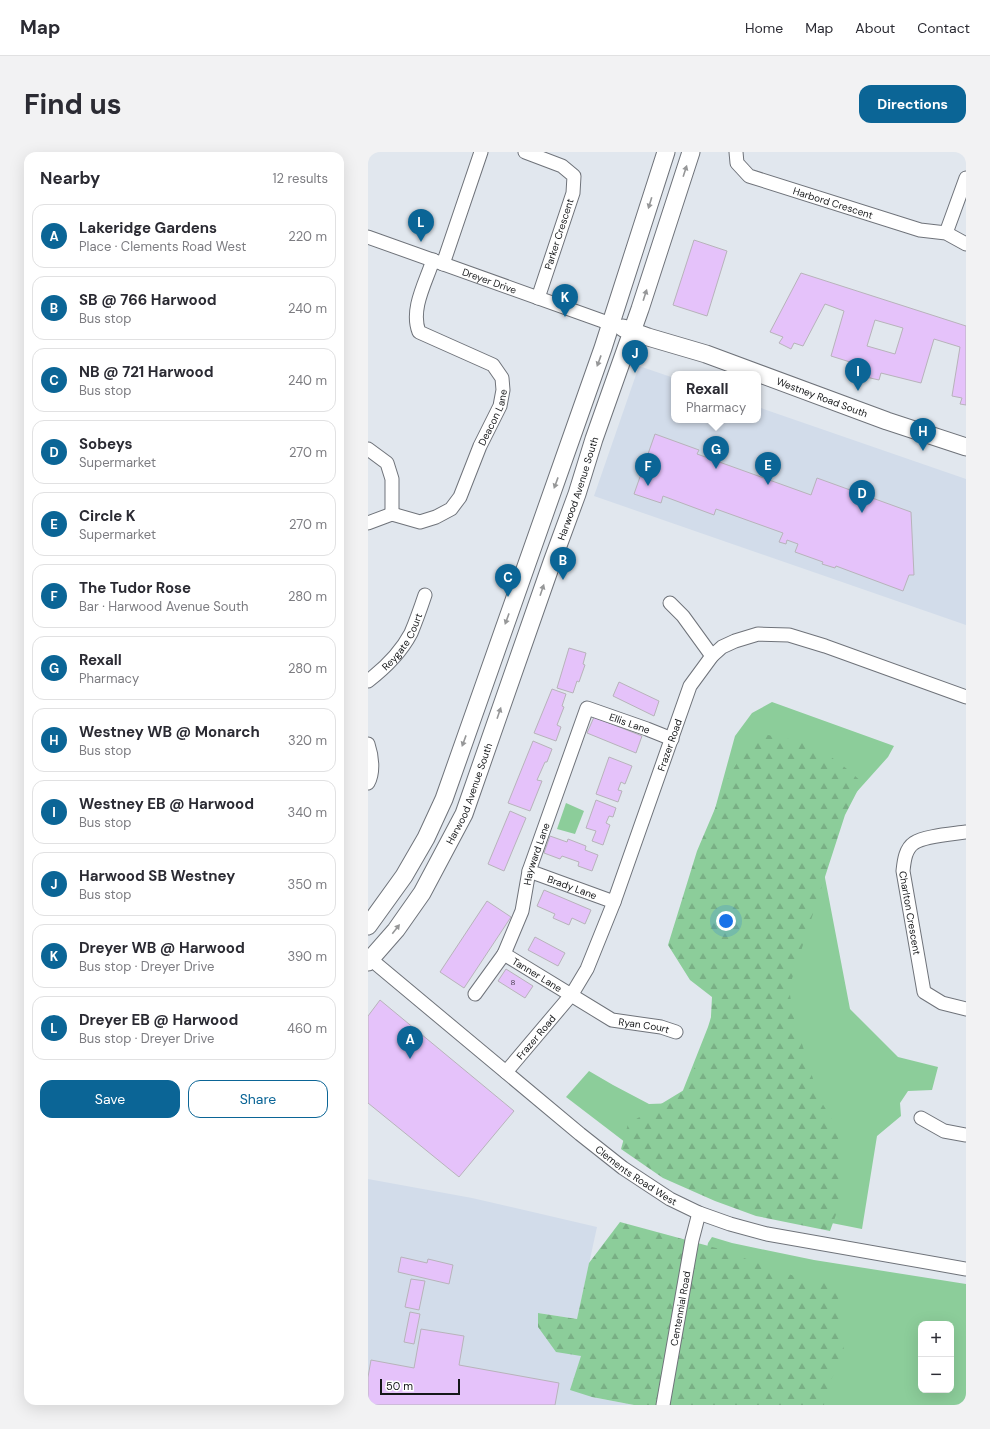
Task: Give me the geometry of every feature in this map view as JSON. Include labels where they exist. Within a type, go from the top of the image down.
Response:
[{"type":"main road","name":"Harwood Avenue South","points":[[368,926],[404,876],[426,838],[444,799],[611,324],[666,152]]},
{"type":"main road","name":"Harwood Avenue South","points":[[369,959],[396,930],[422,893],[464,814],[577,494],[594,439],[632,332],[691,152]]},
{"type":"main road","name":"Westney Road South","points":[[611,324],[632,332],[706,354],[752,371]]},
{"type":"main road","name":"Westney Road South","points":[[761,374],[887,421],[966,447]]},
{"type":"street","points":[[438,262],[481,152]]},
{"type":"street","name":"Parker Crescent","points":[[525,152],[562,166],[574,176],[572,193],[538,298]]},
{"type":"street","name":"Harbord Crescent","points":[[736,152],[737,163],[749,176],[920,230],[946,233]]},
{"type":"street","points":[[966,178],[946,233],[966,244]]},
{"type":"street","name":"Dreyer Drive","points":[[368,237],[611,324]]},
{"type":"street","name":"Deacon Lane","points":[[392,514],[420,522],[436,517],[451,509],[460,497],[480,446],[500,406],[503,390],[502,378],[493,365],[418,332],[416,325],[418,302],[438,262]]},
{"type":"street","points":[[368,449],[387,463],[392,479],[392,514],[368,524]]},
{"type":"street","name":"Reygate Court","points":[[368,681],[382,670],[398,653],[410,633],[425,595]]},
{"type":"street","points":[[670,603],[683,616],[712,656]]},
{"type":"street","name":"Frazer Road","points":[[506,1072],[572,994],[587,969],[614,902],[690,686],[712,656],[722,647],[735,641],[758,634],[790,635],[825,646],[966,697]]},
{"type":"street","name":"Ellis Lane","points":[[587,708],[672,739]]},
{"type":"street","name":"Hayward Lane","points":[[475,994],[504,954],[522,911],[530,871],[587,708]]},
{"type":"street","points":[[368,744],[372,770],[368,783]]},
{"type":"street","name":"Charlton Crescent","points":[[966,832],[925,839],[913,843],[904,857],[903,871],[924,992],[942,1004],[966,1010]]},
{"type":"street","name":"Brady Lane","points":[[530,871],[614,902]]},
{"type":"street","name":"Tanner Lane","points":[[504,954],[572,994]]},
{"type":"street","name":"Clements Road West","points":[[369,959],[562,1120],[623,1168],[670,1199],[699,1213],[730,1224],[767,1234],[966,1269]]},
{"type":"street","name":"Ryan Court","points":[[572,994],[612,1020],[661,1027],[676,1032]]},
{"type":"street","points":[[921,1118],[944,1131],[966,1135]]},
{"type":"street","name":"Centennial Road","points":[[663,1405],[692,1240],[699,1213]]},
{"type":"shaded area","points":[[639,366],[671,377],[671,423],[761,423],[761,408],[966,479],[966,625],[594,496]]},
{"type":"shaded area","points":[[368,1179],[472,1198],[597,1227],[577,1319],[539,1313],[581,1356],[592,1397],[634,1405],[368,1405]]},
{"type":"green space","points":[[772,702],[894,746],[888,757],[836,815],[821,857],[850,1009],[898,1057],[938,1067],[932,1090],[908,1091],[900,1103],[901,1116],[877,1136],[862,1229],[731,1203],[668,1175],[566,1097],[589,1071],[649,1104],[678,1103],[708,1027],[727,966],[676,951],[735,736],[752,713]]},
{"type":"green space","points":[[755,733],[790,739],[816,748],[837,761],[862,782],[845,815],[789,988],[793,1015],[819,1098],[838,1129],[841,1201],[830,1231],[756,1216],[715,1201],[663,1178],[621,1149],[628,1124],[684,1090],[710,1035],[712,997],[690,980],[668,945],[697,851],[728,778]]},
{"type":"green space","points":[[566,803],[584,811],[575,834],[557,829]]},
{"type":"green space","points":[[620,1222],[716,1248],[800,1278],[837,1284],[844,1352],[830,1382],[824,1405],[634,1405],[592,1397],[570,1390],[581,1356],[556,1352],[538,1327],[538,1313],[577,1319],[589,1263]]},
{"type":"green space","points":[[712,1237],[732,1243],[814,1260],[966,1284],[966,1405],[674,1405],[708,1243]]},
{"type":"building","points":[[694,240],[727,251],[707,316],[673,305]]},
{"type":"building","points":[[801,273],[966,326],[966,405],[960,404],[962,398],[952,396],[960,347],[934,339],[921,383],[881,373],[879,380],[866,377],[869,368],[831,356],[844,311],[825,304],[803,346],[794,343],[791,349],[779,343],[783,337],[770,332]],"holes":[[[875,320],[903,328],[895,354],[867,346]]]},
{"type":"building","points":[[655,434],[699,450],[697,454],[811,495],[817,478],[911,512],[914,575],[909,575],[903,591],[836,566],[835,568],[822,564],[823,562],[795,552],[798,544],[787,540],[786,544],[779,542],[783,533],[716,509],[714,515],[663,496],[661,503],[634,494]]},
{"type":"building","points":[[569,648],[586,653],[583,664],[585,665],[573,693],[557,688]]},
{"type":"building","points":[[619,682],[659,701],[654,716],[613,696]]},
{"type":"building","points":[[552,689],[566,694],[562,706],[564,707],[557,725],[561,727],[556,741],[534,733]]},
{"type":"building","points":[[594,717],[642,736],[636,753],[587,733]]},
{"type":"building","points":[[533,741],[552,749],[537,780],[542,781],[530,811],[508,803]]},
{"type":"building","points":[[609,757],[632,766],[625,784],[621,782],[618,790],[622,791],[618,802],[596,794]]},
{"type":"building","points":[[596,800],[616,808],[613,817],[609,816],[606,823],[610,825],[603,845],[592,841],[596,831],[586,828]]},
{"type":"building","points":[[510,811],[526,818],[504,871],[488,864]]},
{"type":"building","points":[[550,836],[567,842],[568,839],[586,846],[585,850],[598,855],[592,871],[578,866],[579,862],[562,856],[560,859],[544,853]]},
{"type":"building","points":[[544,890],[591,910],[585,924],[572,918],[569,925],[553,918],[555,914],[537,906]]},
{"type":"building","points":[[487,901],[511,917],[464,988],[440,972]]},
{"type":"building","points":[[535,937],[565,953],[558,966],[528,950]]},
{"type":"building","points":[[506,969],[533,986],[525,998],[498,981]]},
{"type":"building","points":[[380,1000],[514,1111],[459,1177],[368,1103],[368,1016]]},
{"type":"building","points":[[401,1257],[427,1263],[428,1259],[453,1265],[449,1284],[398,1272]]},
{"type":"building","points":[[411,1279],[425,1281],[419,1310],[405,1307]]},
{"type":"building","points":[[410,1312],[420,1314],[414,1344],[404,1342]]},
{"type":"building","points":[[421,1329],[464,1336],[459,1365],[559,1383],[555,1405],[368,1405],[368,1377],[371,1360],[414,1368]]},
{"type":"place","name":"Dreyer EB @ Harwood","points":[[421,242]]},
{"type":"place","name":"Dreyer WB @ Harwood","points":[[565,317]]},
{"type":"place","name":"Harwood SB Westney","points":[[635,373]]},
{"type":"place","name":"Westney EB @ Harwood","points":[[858,391]]},
{"type":"place","name":"Westney WB @ Monarch","points":[[923,451]]},
{"type":"place","name":"Rexall","points":[[716,469]]},
{"type":"place","name":"Circle K","points":[[768,485]]},
{"type":"place","name":"The Tudor Rose","points":[[648,486]]},
{"type":"place","name":"Sobeys","points":[[862,513]]},
{"type":"place","name":"SB @ 766 Harwood","points":[[563,580]]},
{"type":"place","name":"NB @ 721 Harwood","points":[[508,597]]},
{"type":"place","name":"Lakeridge Gardens","points":[[410,1059]]}]
